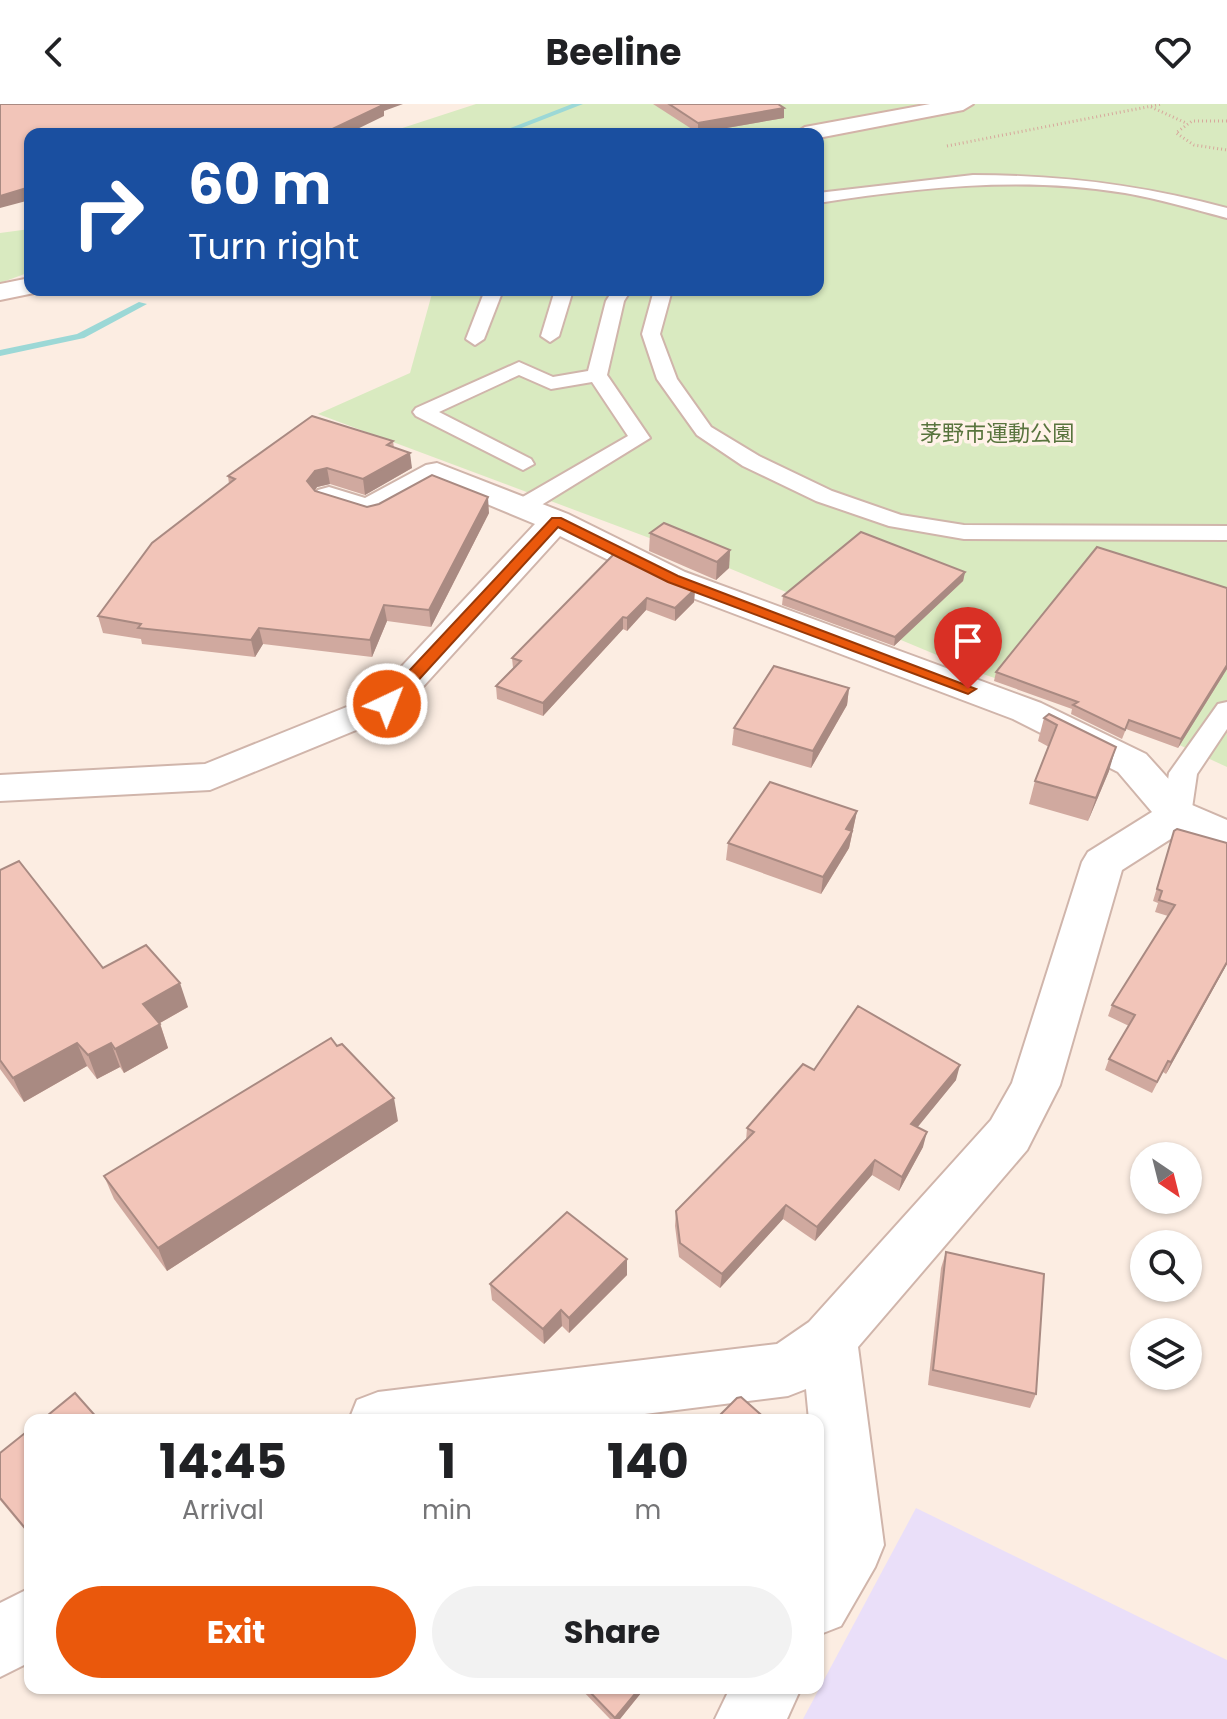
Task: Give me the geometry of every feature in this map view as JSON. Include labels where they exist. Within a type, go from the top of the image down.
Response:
[{"type":"street","points":[[824,130],[963,104]]},
{"type":"street","points":[[0,292],[24,287]]},
{"type":"street","points":[[329,497],[368,510],[437,472],[556,521],[673,579],[1027,711],[1132,763],[1177,815],[1227,837]]},
{"type":"street","points":[[0,788],[210,777],[387,704],[556,521]]},
{"type":"street","points":[[426,1414],[788,1369],[829,1340],[1009,1135],[1036,1085],[1103,862],[1177,815]]},
{"type":"street","points":[[824,1593],[853,1545],[829,1340]]},
{"type":"street","points":[[0,1645],[24,1625]]},
{"type":"street","points":[[749,1719],[764,1694]]},
{"type":"lane","points":[[824,197],[900,183],[968,178],[1048,181],[1146,191],[1227,213]]},
{"type":"lane","points":[[475,339],[492,296]]},
{"type":"lane","points":[[550,336],[562,296]]},
{"type":"lane","points":[[522,507],[640,438],[597,375],[618,296]]},
{"type":"lane","points":[[661,296],[651,334],[667,379],[704,431],[751,461],[824,496],[897,521],[964,532],[1227,533]]},
{"type":"lane","points":[[523,464],[423,412],[519,368],[551,383],[597,375]]},
{"type":"lane","points":[[1177,815],[1183,773],[1227,710]]},
{"type":"path","points":[[939,148],[1162,104]]},
{"type":"path","points":[[1150,106],[1187,123]]},
{"type":"path","points":[[1227,121],[1208,119],[1187,123],[1176,133],[1182,140],[1211,149],[1227,150]]},
{"type":"shaded area","points":[[916,1508],[1227,1660],[1227,1719],[803,1719],[816,1694],[824,1694],[824,1680]]},
{"type":"green space","name":"茅野市運動公園","points":[[476,104],[1227,104],[1227,767],[1149,731],[980,673],[719,564],[318,414],[410,373],[431,296],[824,296],[824,128],[402,128]]},
{"type":"green space","points":[[24,230],[24,274],[0,283],[0,233]]},
{"type":"building","points":[[0,104],[383,105],[335,128],[24,128],[24,189],[0,196]]},
{"type":"building","points":[[669,104],[778,104],[784,108],[698,123]]},
{"type":"building","points":[[312,416],[393,441],[387,445],[410,453],[363,479],[327,468],[315,471],[307,481],[315,491],[367,507],[379,504],[432,475],[488,497],[429,610],[384,605],[370,640],[259,628],[251,640],[138,628],[141,624],[98,616],[152,543],[235,479],[228,476]]},
{"type":"building","points":[[664,523],[730,550],[717,562],[650,533]]},
{"type":"building","points":[[861,532],[965,572],[895,637],[783,596]]},
{"type":"building","points":[[1097,547],[1227,588],[1227,665],[1181,739],[1129,720],[1125,730],[1073,705],[1078,702],[996,672]]},
{"type":"building","points":[[614,554],[695,589],[675,608],[647,598],[627,618],[623,617],[543,703],[496,686],[521,661],[512,658]]},
{"type":"building","points":[[774,666],[849,688],[813,751],[734,728]]},
{"type":"building","points":[[1049,714],[1116,747],[1096,798],[1035,781],[1057,725],[1044,718]]},
{"type":"building","points":[[770,782],[857,811],[846,829],[852,831],[823,877],[728,843]]},
{"type":"building","points":[[1177,829],[1227,843],[1227,962],[1157,1082],[1109,1059],[1135,1015],[1112,1005],[1175,905],[1159,900],[1162,891],[1157,889]]},
{"type":"building","points":[[19,861],[103,968],[146,945],[180,983],[143,1004],[160,1024],[115,1049],[111,1043],[88,1055],[77,1043],[13,1078],[0,1060],[0,870]]},
{"type":"building","points":[[858,1006],[960,1065],[911,1124],[927,1132],[902,1177],[875,1160],[817,1227],[786,1205],[722,1274],[680,1243],[676,1211],[754,1132],[747,1128],[803,1064],[814,1070]]},
{"type":"building","points":[[331,1038],[337,1046],[342,1044],[394,1098],[158,1248],[104,1176]]},
{"type":"building","points":[[567,1212],[627,1259],[569,1318],[561,1310],[543,1329],[490,1284]]},
{"type":"building","points":[[946,1252],[1044,1274],[1036,1394],[933,1370]]},
{"type":"building","points":[[75,1393],[94,1414],[49,1414]]},
{"type":"building","points":[[741,1397],[760,1414],[721,1414]]},
{"type":"building","points":[[24,1434],[24,1527],[0,1498],[0,1453]]},
{"type":"building","points":[[592,1694],[635,1694],[615,1718]]},
{"type":"waterway","points":[[515,128],[579,104]]},
{"type":"waterway","points":[[0,353],[80,336],[142,304]]},
{"type":"route","points":[[387,704],[556,521],[673,579],[968,689]]}]
